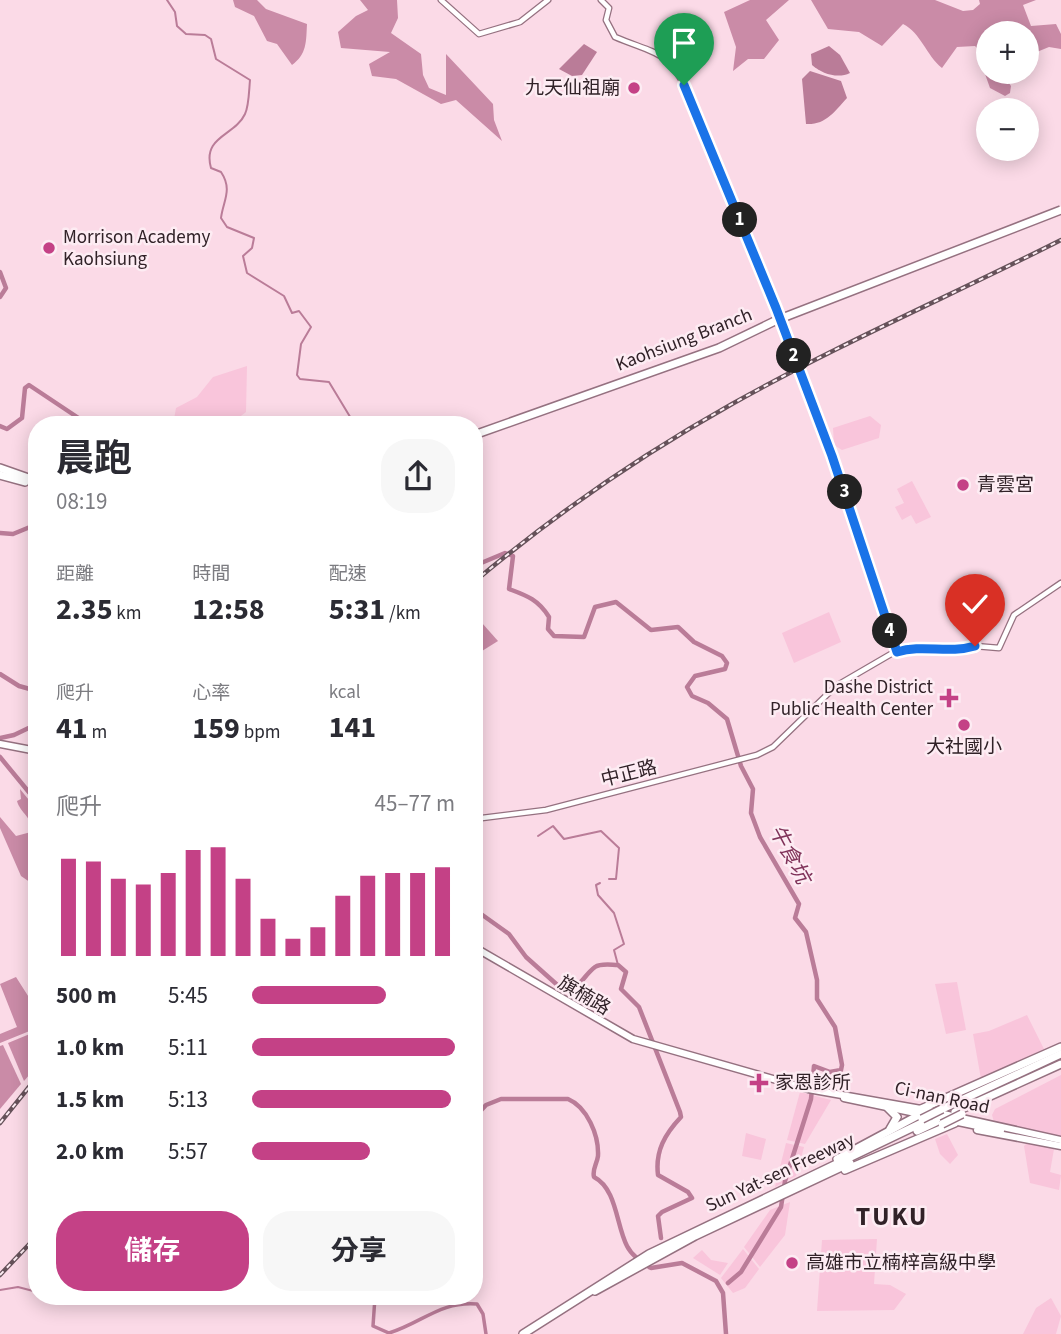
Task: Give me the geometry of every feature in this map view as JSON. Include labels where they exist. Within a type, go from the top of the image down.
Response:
[{"type":"highway","name":"Kaohsiung Branch","points":[[483,430],[719,348],[777,320],[1061,208]]},
{"type":"highway","points":[[1,471],[28,482]]},
{"type":"highway","points":[[1,471],[28,480]]},
{"type":"highway","points":[[877,1157],[928,1118],[930,1107],[1061,1047]]},
{"type":"highway","name":"Sun Yat-sen Freeway","points":[[523,1334],[652,1255],[928,1118],[952,1112],[981,1098],[1061,1056]]},
{"type":"highway","name":"Sun Yat-sen Freeway","points":[[981,1098],[1061,1066]]},
{"type":"highway","points":[[781,1191],[867,1143],[928,1118],[952,1112],[981,1098]]},
{"type":"highway","points":[[867,1143],[896,1122],[896,1114],[888,1108]]},
{"type":"highway","points":[[844,1155],[928,1118]]},
{"type":"highway","name":"Sun Yat-sen Freeway","points":[[781,1191],[821,1177],[928,1118]]},
{"type":"highway","points":[[821,1177],[877,1157],[955,1123]]},
{"type":"highway","name":"Sun Yat-sen Freeway","points":[[531,1334],[633,1265]]},
{"type":"main road","points":[[441,0],[471,30],[481,34],[520,22],[548,0]]},
{"type":"main road","points":[[601,0],[609,8],[606,20],[615,37],[645,46],[673,63],[680,77],[778,312],[851,509],[897,652]]},
{"type":"main road","points":[[483,817],[523,815],[740,761],[769,750],[836,686],[897,652],[909,648],[955,652],[975,646],[999,648],[1014,615],[1061,583]]},
{"type":"main road","points":[[2,745],[28,751]]},
{"type":"main road","name":"旗楠路","points":[[483,954],[626,1039],[656,1048]]},
{"type":"main road","name":"Ci-nan Road","points":[[656,1048],[813,1091],[928,1118],[1061,1143]]},
{"type":"main road","name":"Ci-nan Road","points":[[813,1091],[928,1118],[1061,1143]]},
{"type":"shaded area","points":[[233,0],[257,0],[266,9],[307,24],[305,47],[297,61],[292,65],[277,44],[267,41],[254,16],[235,7]]},
{"type":"shaded area","points":[[360,0],[397,0],[398,18],[391,33],[421,54],[423,75],[429,88],[446,95],[446,54],[493,104],[494,120],[502,141],[456,100],[441,104],[396,79],[372,76],[369,64],[390,52],[341,48],[338,32],[356,16],[368,10]]},
{"type":"shaded area","points":[[750,0],[789,0],[766,20],[779,40],[764,59],[748,59],[733,71],[736,47],[724,12]]},
{"type":"shaded area","points":[[811,0],[935,0],[963,11],[973,10],[980,4],[979,0],[1036,0],[1023,5],[1029,21],[976,21],[976,47],[957,47],[942,68],[914,33],[903,24],[882,46],[859,32],[828,29]]},
{"type":"shaded area","points":[[1056,24],[1061,34],[1061,49],[1049,47],[1039,51],[1039,25]]},
{"type":"shaded area","points":[[584,44],[597,52],[582,75],[572,76],[559,69]]},
{"type":"shaded area","points":[[829,46],[840,55],[850,73],[830,75],[812,65],[811,54]]},
{"type":"shaded area","points":[[810,71],[841,81],[847,98],[824,120],[806,124],[802,79]]},
{"type":"shaded area","points":[[989,84],[1011,86],[1010,93],[1005,96],[990,88]]},
{"type":"shaded area","points":[[247,366],[246,412],[241,416],[175,416],[176,408],[197,397],[213,377]]},
{"type":"shaded area","points":[[870,416],[881,425],[879,438],[842,450],[834,445],[833,428]]},
{"type":"shaded area","points":[[912,481],[931,517],[916,524],[911,515],[902,520],[895,507],[904,503],[897,489]]},
{"type":"shaded area","points":[[829,612],[841,642],[794,663],[782,633]]},
{"type":"shaded area","points":[[483,624],[498,641],[483,650]]},
{"type":"shaded area","points":[[20,789],[28,799],[28,818],[17,801],[21,799]]},
{"type":"shaded area","points":[[0,817],[16,836],[28,833],[28,881],[21,876],[0,828]]},
{"type":"shaded area","points":[[16,977],[28,996],[28,1032],[0,1043],[0,1034],[17,1027],[0,984]]},
{"type":"shaded area","points":[[957,982],[966,1030],[946,1034],[935,984]]},
{"type":"shaded area","points":[[1027,1015],[1044,1049],[981,1079],[973,1034],[989,1031]]},
{"type":"shaded area","points":[[28,1035],[28,1076],[24,1081],[8,1043]]},
{"type":"shaded area","points":[[3,1045],[21,1084],[0,1109],[0,1046]]},
{"type":"shaded area","points":[[1061,1075],[1061,1138],[994,1122],[992,1115],[995,1109]]},
{"type":"shaded area","points":[[800,1092],[831,1100],[805,1144],[787,1140]]},
{"type":"shaded area","points":[[746,1133],[766,1139],[761,1160],[742,1156]]},
{"type":"shaded area","points":[[947,1134],[958,1155],[950,1164],[940,1154],[935,1139]]},
{"type":"shaded area","points":[[1028,1142],[1054,1149],[1050,1172],[1061,1175],[1059,1190],[1030,1183],[1024,1146]]},
{"type":"shaded area","points":[[786,1143],[804,1147],[796,1176],[775,1187]]},
{"type":"shaded area","points":[[790,1202],[785,1235],[760,1267],[744,1247],[770,1210]]},
{"type":"shaded area","points":[[877,1239],[874,1284],[890,1285],[906,1294],[894,1310],[817,1311],[822,1240]]},
{"type":"shaded area","points":[[743,1249],[759,1269],[745,1288],[733,1293],[721,1278]]},
{"type":"shaded area","points":[[702,1250],[711,1260],[728,1263],[720,1275],[693,1258]]},
{"type":"shaded area","points":[[1051,1298],[1061,1316],[1056,1334],[1023,1334],[1036,1308]]},
{"type":"waterway","name":"牛食坑","points":[[167,0],[175,12],[177,26],[186,34],[205,35],[211,39],[216,59],[250,80],[245,114],[215,143],[209,157],[211,168],[221,172],[225,178],[226,195],[221,218],[227,227],[254,238],[252,248],[243,256],[247,273],[284,296],[292,313],[299,311],[311,327],[301,344],[297,375],[300,379],[329,382],[350,416]]},
{"type":"waterway","points":[[0,272],[6,288],[0,297]]},
{"type":"waterway","points":[[0,426],[7,429],[22,418],[25,388],[29,385],[76,416]]},
{"type":"waterway","points":[[0,533],[13,534],[28,528]]},
{"type":"waterway","name":"牛食坑","points":[[483,562],[505,553],[513,556],[509,589],[540,606],[549,617],[548,629],[554,636],[584,637],[595,607],[616,602],[651,630],[678,627],[694,642],[722,656],[727,663],[725,669],[695,676],[687,687],[692,696],[708,703],[727,719],[741,766],[753,789],[751,813],[760,837],[799,904],[795,918],[806,932],[817,980],[817,999],[835,1027],[842,1065],[841,1070],[830,1072],[814,1066],[811,1099],[785,1181],[781,1207],[741,1272],[728,1283]]},
{"type":"waterway","points":[[0,674],[28,688]]},
{"type":"waterway","points":[[0,738],[28,728]]},
{"type":"waterway","points":[[0,757],[28,791]]},
{"type":"waterway","points":[[538,836],[553,826],[564,839],[601,831],[619,848],[616,879],[609,879]]},
{"type":"waterway","points":[[600,883],[596,885],[598,895],[614,913],[624,944],[614,950],[618,965]]},
{"type":"waterway","points":[[483,915],[509,934],[526,957],[563,990],[578,985],[597,966],[618,965],[626,972],[621,989],[639,1007],[681,1117],[662,1143],[658,1158],[658,1175],[688,1192],[692,1198],[658,1216],[661,1238]]},
{"type":"waterway","points":[[483,1108],[501,1099],[568,1099],[581,1108],[594,1131],[598,1148],[594,1177],[602,1183],[612,1199],[629,1250],[651,1268],[682,1263],[716,1281],[723,1293],[726,1334]]},
{"type":"waterway","points":[[0,1290],[18,1287],[28,1290]]},
{"type":"waterway","points":[[374,1305],[373,1326],[389,1333],[442,1309],[458,1305]]},
{"type":"waterway","points":[[478,1305],[483,1314],[486,1334]]},
{"type":"railway","points":[[483,574],[631,465],[698,424],[813,361],[1061,240]]},
{"type":"railway","points":[[0,1123],[28,1088]]},
{"type":"railway","points":[[0,1275],[28,1245]]},
{"type":"place","name":"九天仙祖廟","points":[[634,88]]},
{"type":"place","name":"Morrison Academy Kaohsiung","points":[[49,248]]},
{"type":"place","name":"青雲宮","points":[[963,485]]},
{"type":"place","name":"Dashe District Public Health Center","points":[[949,698]]},
{"type":"place","name":"大社國小","points":[[964,725]]},
{"type":"place","name":"家恩診所","points":[[759,1083]]},
{"type":"place","name":"高雄市立楠梓高級中學","points":[[792,1263]]},
{"type":"district","name":"TUKU","points":[[892,1216]]},
{"type":"route","points":[[684,85],[776,308],[832,456],[897,652],[909,648],[955,652],[975,646]]}]
